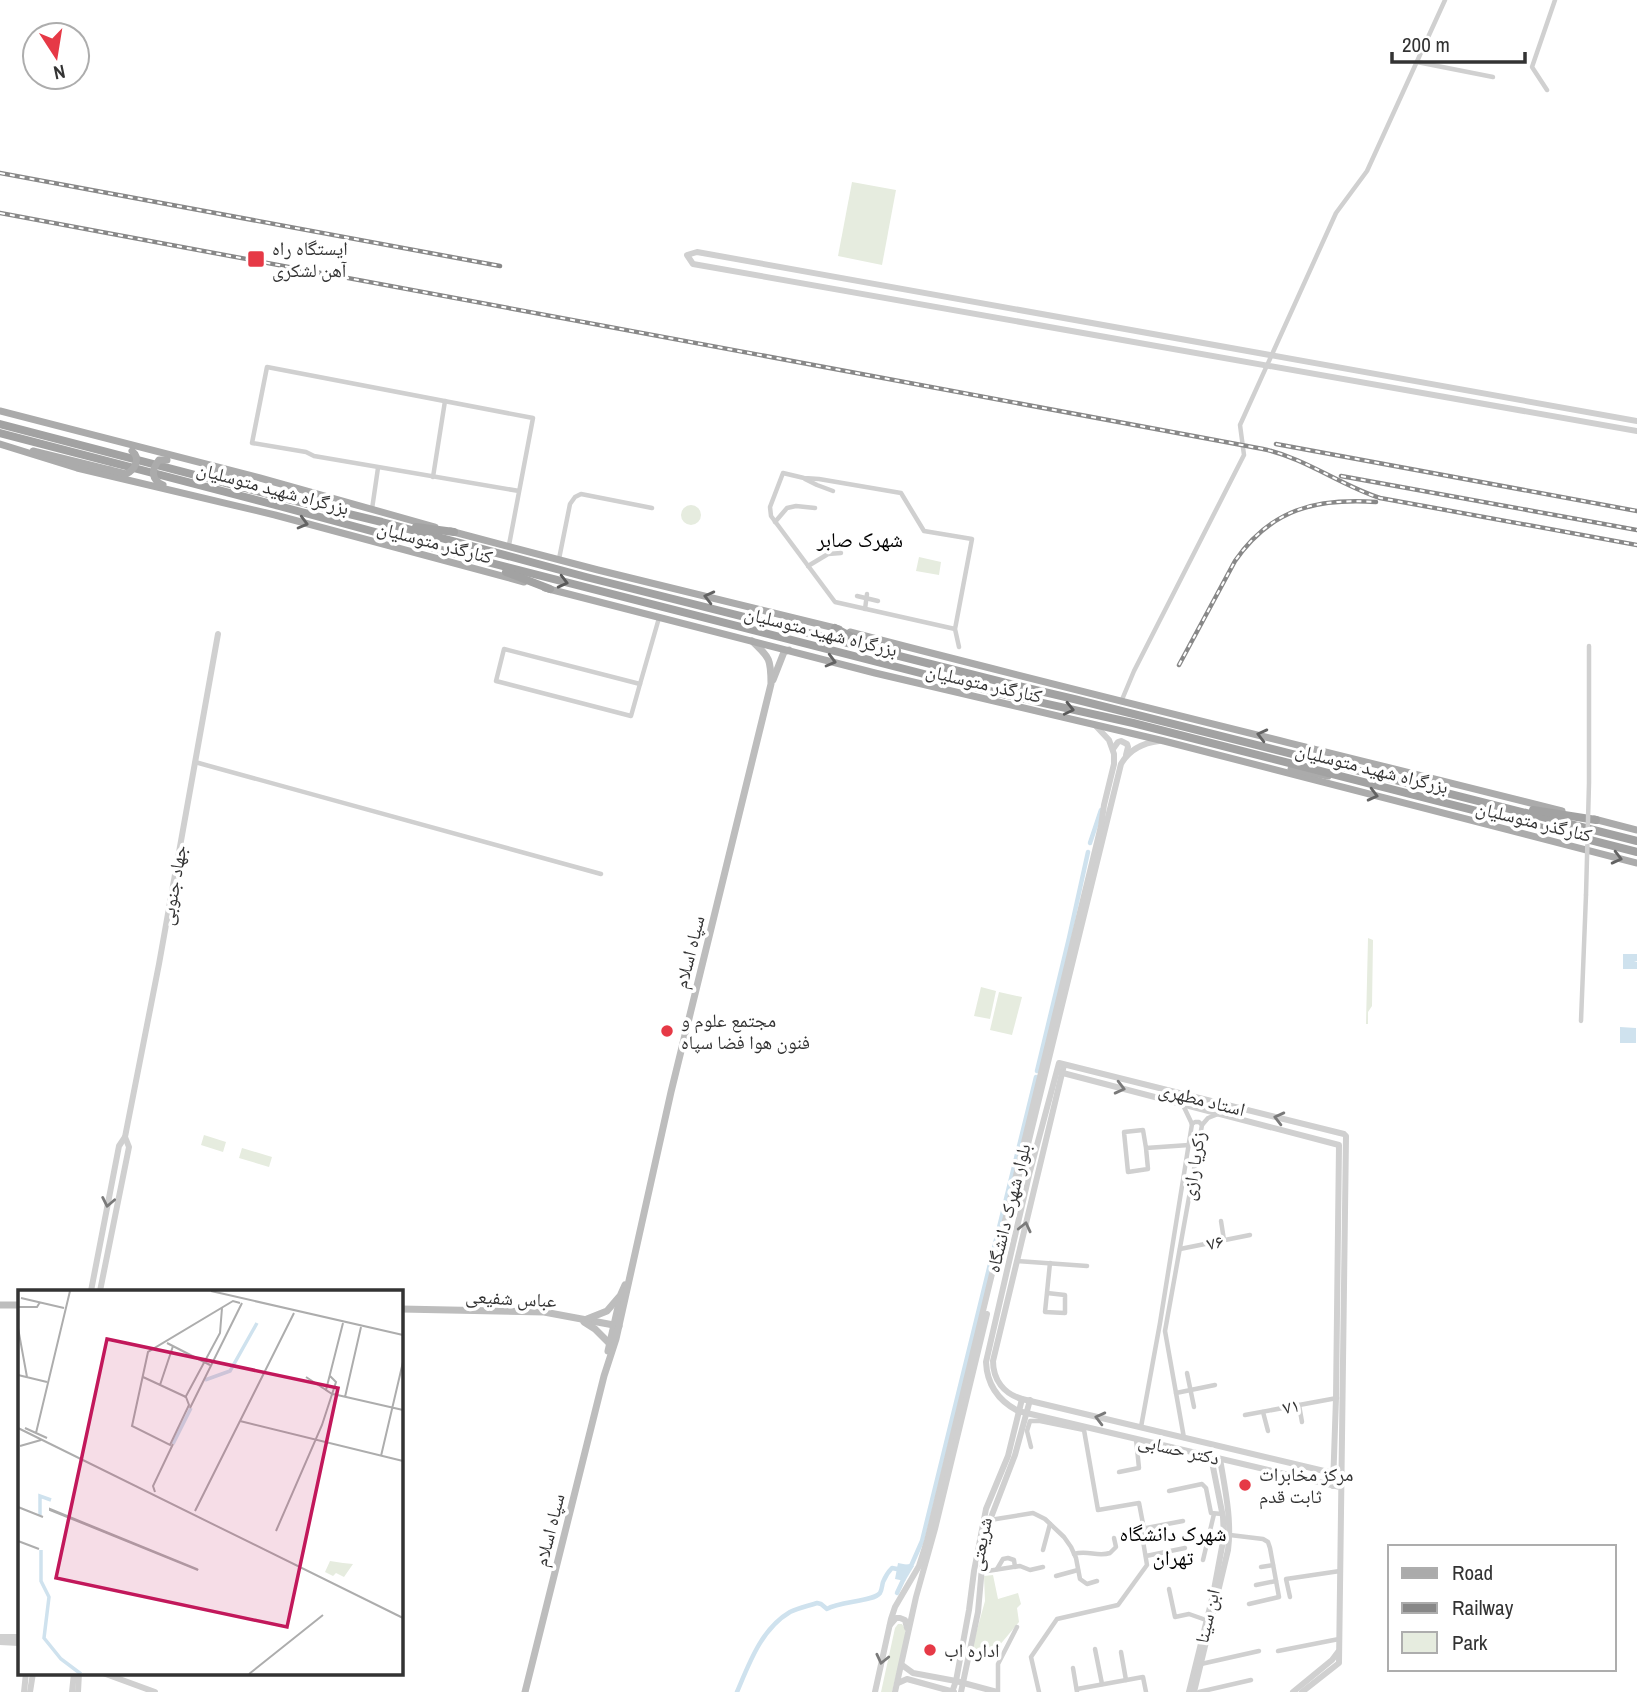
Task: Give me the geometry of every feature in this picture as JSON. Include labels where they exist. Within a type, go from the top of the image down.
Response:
[{"type":"highway","name":"بزرگراه شهید متوسلیان","points":[[0,424],[382,522],[572,574],[1637,841]]},
{"type":"highway","name":"بزرگراه شهید متوسلیان","points":[[0,433],[998,693],[1133,723],[1637,852]]},
{"type":"highway","points":[[382,522],[454,532]]},
{"type":"highway","points":[[460,555],[550,589]]},
{"type":"highway","points":[[835,628],[850,636],[932,665]]},
{"type":"highway","points":[[1479,801],[1596,820]]},
{"type":"main road","name":"کنارگذر متوسلیان","points":[[0,412],[559,559],[1637,830]]},
{"type":"main road","points":[[0,412],[32,424],[132,451],[135,453],[136,464],[125,474],[15,448]]},
{"type":"main road","name":"کنارگذر متوسلیان","points":[[0,444],[77,468],[270,514],[659,618],[875,673],[1164,741],[1637,863]]},
{"type":"main road","points":[[270,514],[163,485],[154,479],[154,468],[159,460],[167,460],[330,498]]},
{"type":"main road","name":"سپاه اسلام","points":[[525,1692],[626,1295],[674,1079],[771,684],[769,659],[751,641]]},
{"type":"main road","points":[[771,684],[784,652],[789,650]]},
{"type":"main road","points":[[1242,761],[1356,780]]},
{"type":"main road","name":"سپاه اسلام","points":[[604,1376],[621,1294],[628,1278]]},
{"type":"main road","points":[[584,1321],[607,1311],[621,1294]]},
{"type":"main road","points":[[0,1303],[18,1304]]},
{"type":"main road","name":"عباس شفیعی","points":[[402,1311],[544,1312],[616,1328]]},
{"type":"main road","points":[[584,1321],[609,1343]]},
{"type":"street","points":[[1121,702],[1134,671],[1244,455],[1240,425],[1336,213],[1367,171],[1445,0]]},
{"type":"street","points":[[1547,90],[1532,66],[1555,0]]},
{"type":"street","points":[[1417,62],[1493,77]]},
{"type":"street","points":[[1637,421],[697,252],[687,255],[693,264],[1637,431]]},
{"type":"street","points":[[812,285],[814,273]]},
{"type":"street","points":[[1066,330],[1068,318]]},
{"type":"street","points":[[509,545],[533,418],[267,367],[252,443],[378,468],[519,491]]},
{"type":"street","points":[[1455,399],[1457,388]]},
{"type":"street","points":[[433,477],[445,401]]},
{"type":"street","points":[[1579,421],[1580,411]]},
{"type":"street","points":[[372,509],[378,468]]},
{"type":"street","points":[[955,629],[835,602],[771,516],[770,507],[783,473],[901,493],[923,531],[972,539],[955,629],[959,647]]},
{"type":"street","points":[[804,478],[833,491]]},
{"type":"street","points":[[559,559],[570,504],[575,497],[581,494],[652,508]]},
{"type":"street","points":[[775,522],[787,508],[815,508]]},
{"type":"street","points":[[808,566],[828,554],[841,553]]},
{"type":"street","points":[[857,596],[867,596],[878,601]]},
{"type":"street","points":[[865,609],[867,596]]},
{"type":"street","points":[[640,684],[504,649],[496,681],[631,716],[659,618]]},
{"type":"street","name":"جهاد جنوبی","points":[[91,1290],[159,964],[218,634]]},
{"type":"street","points":[[1581,1021],[1589,783],[1589,646]]},
{"type":"street","points":[[1094,724],[1109,740],[1113,749]]},
{"type":"street","points":[[1126,755],[1141,745],[1164,741]]},
{"type":"street","points":[[1113,749],[1118,742],[1124,742],[1128,747],[1126,755]]},
{"type":"street","name":"بلوار شهرک دانشگاه","points":[[895,1692],[1098,849],[1114,764],[1113,749]]},
{"type":"street","name":"بلوار شهرک دانشگاه","points":[[874,1692],[895,1607],[919,1566],[927,1541],[1098,849],[1121,764],[1126,755]]},
{"type":"street","points":[[195,762],[601,874]]},
{"type":"street","name":"استاد مطهری","points":[[1062,1064],[1345,1135],[1341,1251],[1340,1147],[1337,1143],[1060,1072],[1062,1064]]},
{"type":"street","points":[[1018,1411],[1001,1401],[986,1373],[986,1362],[1029,1175],[1060,1072]]},
{"type":"street","points":[[1022,1399],[1004,1391],[993,1368],[993,1361],[1060,1072]]},
{"type":"street","points":[[1183,1104],[1192,1124]]},
{"type":"street","points":[[1202,1125],[1208,1118],[1220,1113]]},
{"type":"street","name":"زکریا رازی","points":[[1141,1428],[1192,1124],[1199,1122],[1202,1125],[1165,1331],[1184,1438]]},
{"type":"street","points":[[1143,1130],[1146,1148],[1148,1169],[1128,1172],[1124,1132],[1143,1130]]},
{"type":"street","name":"جهاد جنوبی","points":[[100,1290],[129,1147],[125,1136]]},
{"type":"street","points":[[1146,1148],[1189,1145]]},
{"type":"street","points":[[1187,1158],[1196,1160]]},
{"type":"street","points":[[1220,1221],[1224,1240]]},
{"type":"street","name":"۷۶","points":[[1180,1249],[1250,1236]]},
{"type":"street","points":[[1174,1238],[1182,1239]]},
{"type":"street","points":[[1303,1692],[1339,1663],[1340,1571],[1336,1487],[1341,1251]]},
{"type":"street","points":[[1009,1259],[1087,1266]]},
{"type":"street","points":[[1047,1293],[1065,1295],[1065,1313],[1045,1312],[1050,1263]]},
{"type":"street","points":[[1155,1350],[1164,1355],[1168,1350]]},
{"type":"street","points":[[1187,1373],[1194,1407]]},
{"type":"street","points":[[1176,1393],[1215,1385]]},
{"type":"street","name":"۷۱","points":[[1245,1415],[1339,1397]]},
{"type":"street","name":"شریعتی","points":[[961,1692],[959,1682],[974,1571],[986,1509],[1008,1457],[1022,1399]]},
{"type":"street","name":"دکتر حسابی","points":[[1022,1399],[1337,1475]]},
{"type":"street","name":"شریعتی","points":[[953,1692],[959,1682],[978,1612],[990,1520],[1008,1475],[1030,1401]]},
{"type":"street","points":[[1299,1405],[1302,1423]]},
{"type":"street","name":"دکتر حسابی","points":[[1018,1411],[1336,1487]]},
{"type":"street","points":[[1263,1412],[1268,1432]]},
{"type":"street","points":[[1031,1447],[1027,1431],[1030,1422],[1040,1421],[1084,1430],[1098,1510],[1139,1503],[1144,1529]]},
{"type":"street","points":[[1119,1472],[1139,1468],[1136,1439]]},
{"type":"street","name":"ابن سینا","points":[[1194,1692],[1224,1536],[1211,1457]]},
{"type":"street","name":"ابن سینا","points":[[1194,1692],[1230,1535],[1220,1459]]},
{"type":"street","points":[[1169,1491],[1202,1484],[1206,1488],[1211,1513],[1222,1514]]},
{"type":"street","points":[[990,1520],[1034,1513],[1064,1537],[1074,1554],[1080,1579],[1087,1584],[1097,1581]]},
{"type":"street","points":[[1203,1560],[1214,1514]]},
{"type":"street","points":[[1039,1692],[1031,1657],[1057,1619],[1118,1605],[1147,1564],[1141,1529],[1183,1521]]},
{"type":"street","points":[[1043,1550],[1050,1524]]},
{"type":"street","points":[[1230,1535],[1268,1542],[1279,1597],[1249,1604]]},
{"type":"street","points":[[1074,1554],[1110,1553],[1116,1547],[1114,1538]]},
{"type":"street","points":[[1146,1556],[1185,1548]]},
{"type":"street","points":[[997,1570],[1003,1559],[1008,1558],[1014,1560],[1015,1567]]},
{"type":"street","points":[[1261,1567],[1273,1564]]},
{"type":"street","points":[[981,1573],[1020,1566],[1030,1570],[1043,1567]]},
{"type":"street","points":[[1056,1576],[1078,1570]]},
{"type":"street","points":[[1290,1597],[1286,1579],[1340,1571]]},
{"type":"street","points":[[1256,1585],[1276,1581]]},
{"type":"street","points":[[1169,1589],[1175,1617],[1189,1614],[1206,1620]]},
{"type":"street","points":[[969,1609],[978,1612]]},
{"type":"street","points":[[889,1627],[896,1618],[903,1619],[907,1623],[908,1636]]},
{"type":"street","points":[[902,1665],[913,1673],[998,1692],[998,1664],[1017,1628]]},
{"type":"street","points":[[1278,1651],[1339,1639]]},
{"type":"street","points":[[0,1640],[18,1640]]},
{"type":"street","points":[[1095,1649],[1102,1684]]},
{"type":"street","points":[[1201,1664],[1259,1651]]},
{"type":"street","points":[[1293,1692],[1339,1651]]},
{"type":"street","points":[[1121,1652],[1126,1680]]},
{"type":"street","points":[[1073,1668],[1077,1690],[1143,1677],[1146,1692]]},
{"type":"street","points":[[24,1692],[26,1674]]},
{"type":"street","points":[[30,1692],[33,1674]]},
{"type":"street","points":[[72,1692],[74,1674]]},
{"type":"street","points":[[78,1692],[79,1674]]},
{"type":"street","points":[[106,1674],[155,1692]]},
{"type":"street","points":[[898,1683],[907,1679],[953,1692]]},
{"type":"street","points":[[1194,1692],[1251,1680]]},
{"type":"street","points":[[1229,1685],[1229,1692]]},
{"type":"green space","points":[[852,182],[896,190],[882,265],[838,256]]},
{"type":"green space","points":[[691,505],[698,508],[701,515],[698,522],[691,525],[684,522],[681,515],[684,508]]},
{"type":"green space","points":[[919,557],[941,562],[939,575],[916,571]]},
{"type":"green space","points":[[1368,938],[1373,940],[1372,1006],[1366,1024]]},
{"type":"green space","points":[[981,987],[996,991],[990,1019],[974,1016]]},
{"type":"green space","points":[[999,992],[1022,997],[1012,1035],[990,1030]]},
{"type":"green space","points":[[204,1135],[226,1142],[223,1152],[201,1145]]},
{"type":"green space","points":[[242,1148],[272,1157],[269,1167],[239,1158]]},
{"type":"green space","points":[[993,1575],[998,1599],[1018,1593],[1021,1604],[1017,1608],[1019,1622],[993,1653],[972,1648],[985,1601],[984,1576]]},
{"type":"green space","points":[[902,1624],[906,1635],[892,1692],[881,1692],[895,1628]]},
{"type":"water","points":[[1623,954],[1637,954],[1637,961],[1634,962],[1637,962],[1637,969],[1623,969]]},
{"type":"water","points":[[1620,1027],[1636,1028],[1636,1043],[1620,1043]]},
{"type":"water","points":[[898,1563],[914,1566],[905,1581],[895,1579]]},
{"type":"waterway","points":[[1090,843],[1101,810]]},
{"type":"waterway","points":[[1037,1071],[1088,852]]},
{"type":"waterway","points":[[737,1692],[757,1648],[780,1619],[793,1611],[817,1603],[827,1609],[876,1596],[892,1568],[911,1566],[922,1541],[1036,1077]]},
{"type":"waterway","points":[[897,1593],[904,1578]]},
{"type":"railway","points":[[0,173],[500,266]]},
{"type":"railway","points":[[0,213],[1263,449],[1293,459],[1380,498],[1637,545]]},
{"type":"railway","points":[[1276,444],[1637,511]]},
{"type":"railway","points":[[1341,476],[1637,530]]},
{"type":"railway","points":[[1179,665],[1235,561],[1264,529],[1280,518],[1315,505],[1376,502]]},
{"type":"place","name":"ایستگاه راه آهن لشکری","points":[[256,259]]},
{"type":"place","name":"مجتمع علوم و فنون هوا فضا سپاه","points":[[667,1031]]},
{"type":"place","name":"مرکز مخابرات ثابت قدم","points":[[1245,1485]]},
{"type":"place","name":"اداره اب","points":[[930,1650]]},
{"type":"district","name":"شهرک صابر","points":[[860,539]]},
{"type":"district","name":"شهرک دانشگاه تهران","points":[[1173,1545]]}]
